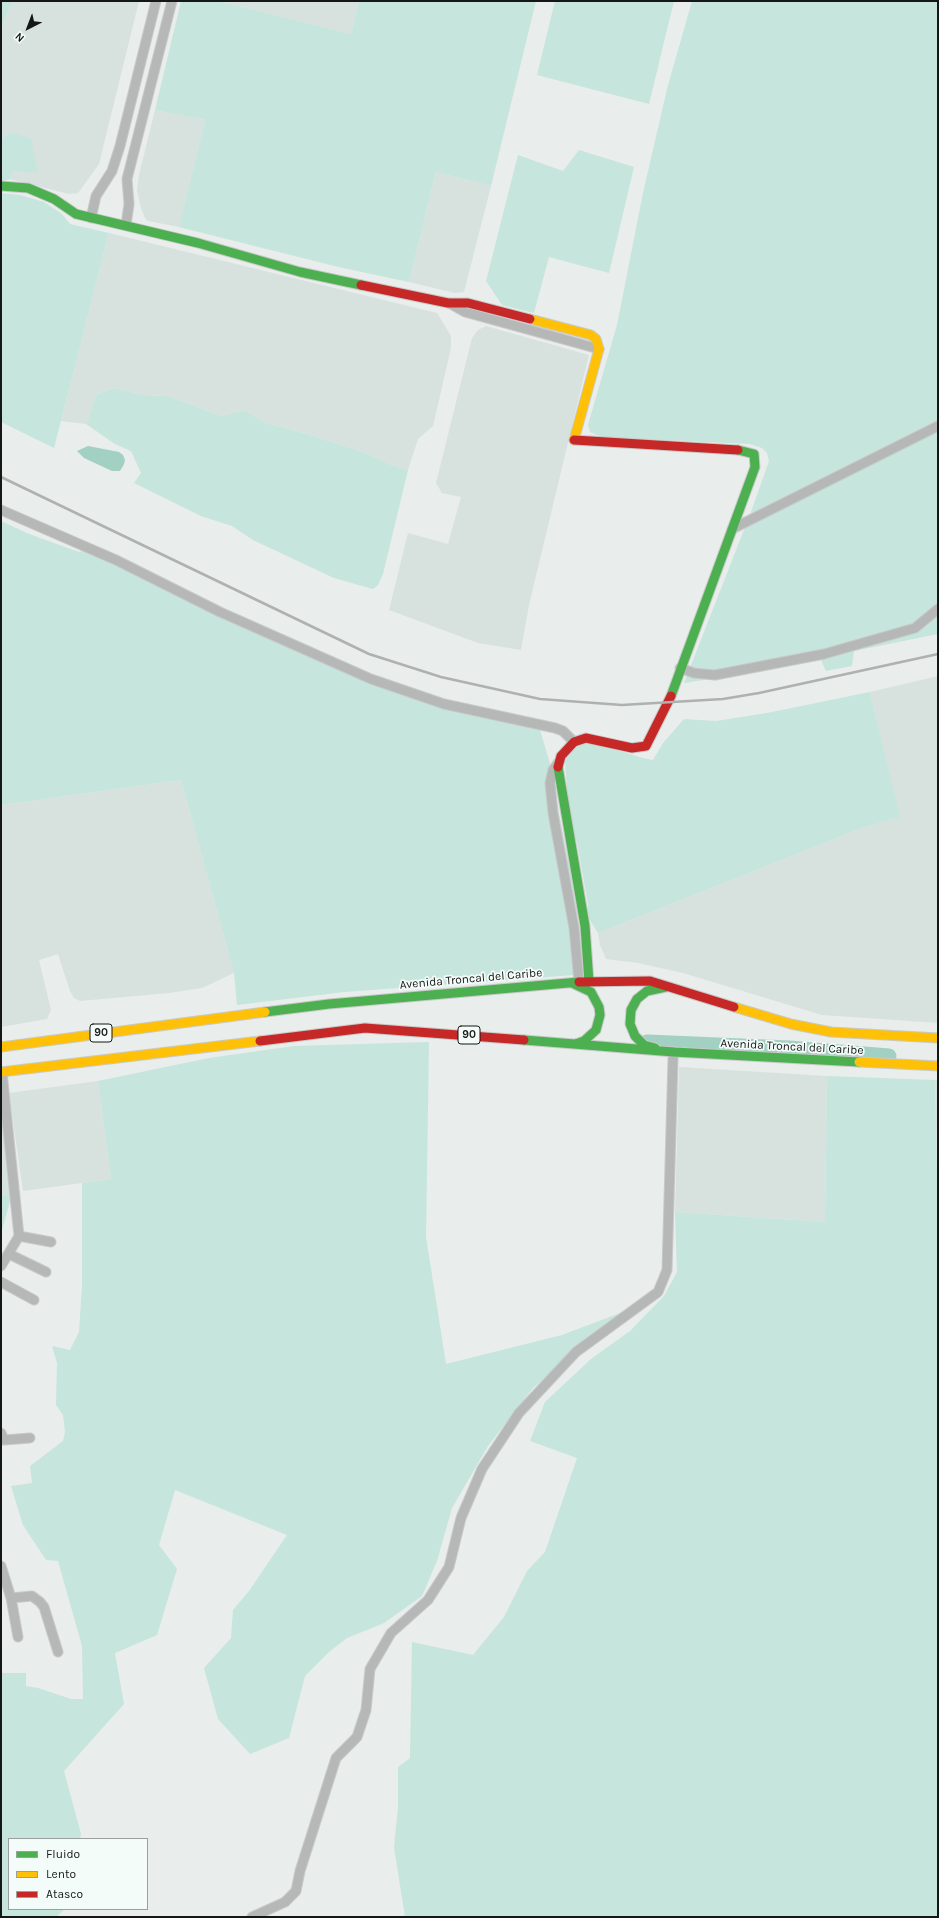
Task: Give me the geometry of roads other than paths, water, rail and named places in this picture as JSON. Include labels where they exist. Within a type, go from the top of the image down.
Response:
[{"type":"main road","points":[[1,186],[28,188],[54,200],[76,214],[198,243],[300,272],[448,302],[468,303],[591,335],[596,339],[599,350],[574,440],[741,450],[754,454],[755,467],[668,704],[646,746],[632,748],[586,738],[574,742],[561,756],[558,763],[559,778],[585,926],[589,982]]},
{"type":"main road","points":[[574,982],[591,992],[596,999],[600,1015],[596,1030],[584,1041],[576,1044]]},
{"type":"main road","name":"Avenida Troncal del Caribe","points":[[1,1047],[330,1004],[574,982],[650,982],[672,987],[791,1024],[825,1030],[938,1038]]},
{"type":"main road","points":[[672,987],[647,991],[637,999],[631,1010],[630,1024],[635,1036],[644,1045],[674,1052]]},
{"type":"main road","name":"Avenida Troncal del Caribe","points":[[2,1072],[365,1028],[674,1052],[938,1066]]},
{"type":"street","points":[[91,218],[96,196],[112,171],[120,146],[156,1]]},
{"type":"street","points":[[126,225],[129,204],[127,180],[172,1]]},
{"type":"street","points":[[732,529],[937,428]]},
{"type":"street","points":[[1,510],[116,560],[220,612],[371,679],[444,704],[555,728],[562,731],[574,742]]},
{"type":"street","points":[[680,668],[694,673],[715,675],[824,654],[915,628],[938,609]]},
{"type":"street","points":[[558,763],[553,770],[550,783],[553,813],[574,928],[574,982]]},
{"type":"street","points":[[252,1917],[285,1902],[296,1892],[300,1871],[336,1758],[357,1736],[366,1710],[370,1668],[391,1633],[428,1600],[448,1567],[461,1518],[482,1470],[519,1413],[576,1352],[658,1292],[667,1270],[672,1071],[674,1052]]},
{"type":"street","points":[[1,1266],[19,1236],[2,1072]]},
{"type":"street","points":[[19,1236],[51,1242]]},
{"type":"street","points":[[9,1254],[46,1272]]},
{"type":"street","points":[[1,1282],[34,1300]]},
{"type":"street","points":[[1,1433],[4,1440],[30,1438]]},
{"type":"street","points":[[1,1566],[11,1598],[18,1637]]},
{"type":"street","points":[[11,1598],[32,1596],[40,1602],[44,1607],[58,1652]]},
{"type":"waterway","points":[[647,1042],[789,1048],[889,1056]]},
{"type":"railway","points":[[1,477],[369,654],[441,677],[540,699],[622,705],[723,699],[759,693],[938,654]]}]
